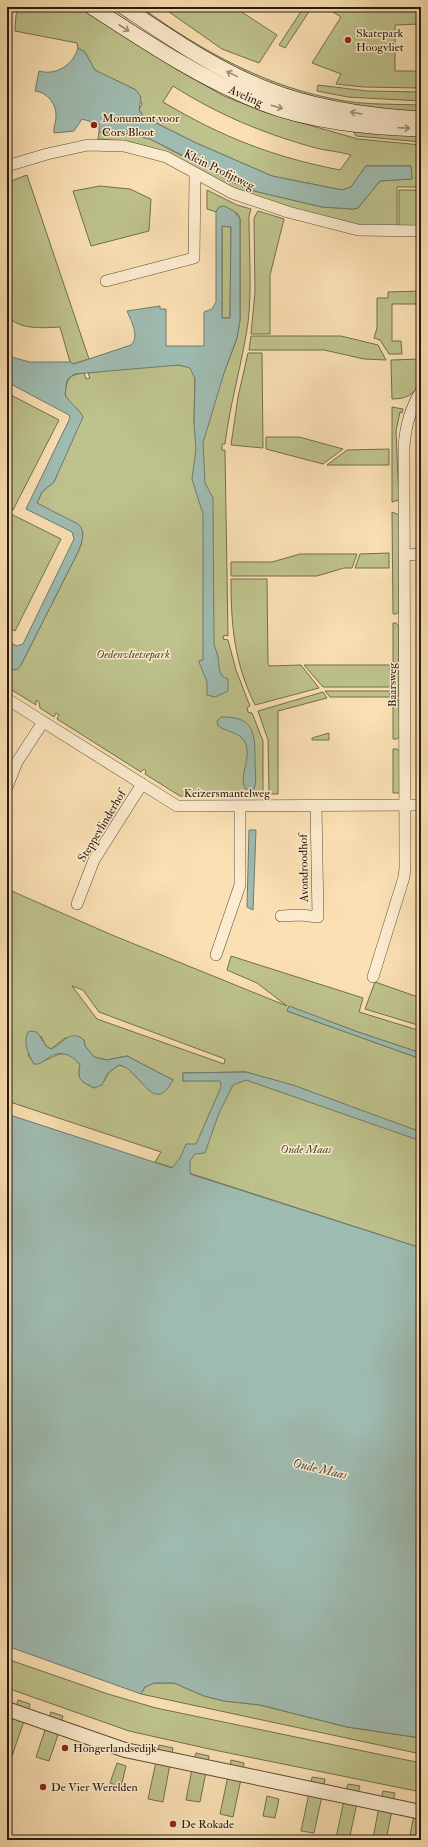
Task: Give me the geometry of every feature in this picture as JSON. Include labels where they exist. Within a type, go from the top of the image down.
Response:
[{"type":"main road","name":"Aveling","points":[[92,7],[207,78],[262,103],[317,118],[375,127],[421,129]]},
{"type":"main road","name":"Aveling","points":[[124,7],[214,65],[267,90],[322,106],[358,113],[421,119]]},
{"type":"street","name":"Klein Profijtweg","points":[[7,166],[47,154],[88,145],[117,146],[166,157],[232,193],[267,206],[358,230],[421,231]]},
{"type":"street","points":[[106,280],[194,258],[195,174]]},
{"type":"street","name":"Baarsweg","points":[[373,977],[404,878],[406,805],[405,436],[412,405],[421,391]]},
{"type":"street","points":[[405,554],[421,554]]},
{"type":"street","name":"Keizersmantelweg","points":[[7,699],[177,806],[421,805]]},
{"type":"street","points":[[7,787],[17,762],[43,722]]},
{"type":"street","name":"Steppevlinderhof","points":[[77,904],[94,860],[142,784]]},
{"type":"street","points":[[216,955],[240,885],[240,806]]},
{"type":"street","name":"Avondroodhof","points":[[281,916],[301,915],[318,917],[316,806]]},
{"type":"street","points":[[7,1709],[125,1750],[421,1812]]},
{"type":"green space","points":[[20,7],[86,7],[174,63],[176,69],[224,96],[264,112],[358,139],[421,145],[421,187],[397,187],[397,227],[363,226],[263,201],[221,184],[159,150],[130,142],[98,139],[99,132],[127,134],[150,139],[230,181],[254,191],[322,207],[358,208],[380,181],[412,179],[411,166],[366,166],[351,187],[342,190],[272,176],[194,142],[144,117],[139,110],[142,104],[136,90],[94,70],[85,52],[78,48],[77,43],[15,31],[16,15]],"holes":[[[173,86],[223,114],[257,129],[317,148],[351,155],[340,170],[292,159],[248,144],[206,126],[163,102]]]},
{"type":"green space","points":[[134,7],[141,7],[188,39],[212,53],[263,78],[317,95],[345,101],[373,104],[421,105],[418,114],[365,108],[304,96],[232,68]]},
{"type":"green space","points":[[162,7],[234,7],[277,35],[259,63],[222,49]]},
{"type":"green space","points":[[304,7],[312,7],[285,48],[279,45]]},
{"type":"green space","points":[[325,7],[421,7],[421,24],[395,25],[395,71],[421,71],[421,88],[363,87],[336,84],[341,74],[312,63],[341,17]]},
{"type":"green space","points":[[318,85],[367,91],[421,92],[421,101],[348,97],[317,91]]},
{"type":"green space","points":[[352,129],[418,133],[421,142],[356,136]]},
{"type":"green space","points":[[27,175],[89,359],[73,364],[70,362],[60,327],[39,328],[25,326],[12,321],[8,316],[8,182]]},
{"type":"green space","points":[[100,186],[130,189],[151,199],[149,231],[91,246],[73,191]]},
{"type":"green space","name":"Oedenvlietsepark","points":[[207,190],[237,205],[251,209],[249,216],[250,283],[248,323],[225,444],[222,444],[222,450],[225,450],[228,636],[224,635],[223,639],[228,640],[236,670],[250,706],[247,708],[248,712],[252,713],[263,741],[263,797],[237,797],[232,794],[231,797],[180,796],[145,774],[146,771],[144,769],[141,772],[57,719],[59,715],[56,713],[54,717],[40,708],[39,702],[36,700],[36,705],[7,687],[7,667],[12,670],[21,665],[81,545],[83,532],[37,503],[42,492],[54,482],[81,413],[71,404],[65,395],[67,382],[69,379],[78,374],[84,373],[86,379],[90,378],[88,373],[140,367],[180,365],[188,367],[192,370],[195,377],[194,424],[224,373],[237,338],[240,320],[240,219],[237,213],[219,207],[216,212],[207,209]]},
{"type":"green space","points":[[399,190],[421,190],[421,227],[399,227]]},
{"type":"green space","points":[[258,211],[284,219],[270,275],[270,334],[251,334],[255,292],[254,218]]},
{"type":"green space","points":[[222,226],[231,227],[230,318],[222,318]]},
{"type":"green space","points":[[421,291],[421,304],[392,304],[392,341],[401,341],[402,354],[389,354],[380,340],[374,338],[377,328],[377,298],[388,298],[388,292]]},
{"type":"green space","points":[[251,336],[341,336],[378,345],[386,360],[364,359],[324,350],[249,350]]},
{"type":"green space","points":[[248,353],[262,353],[263,448],[231,445],[238,397]]},
{"type":"green space","points":[[421,359],[417,388],[408,396],[392,399],[391,360]]},
{"type":"green space","points":[[7,393],[59,420],[13,510],[7,507]]},
{"type":"green space","points":[[392,407],[403,409],[402,413],[400,412],[396,431],[399,500],[392,502]]},
{"type":"green space","points":[[418,425],[421,425],[421,453],[417,453]]},
{"type":"green space","points":[[266,437],[299,437],[343,449],[323,464],[266,449]]},
{"type":"green space","points":[[389,449],[389,465],[327,465],[347,450]]},
{"type":"green space","points":[[7,512],[61,539],[15,631],[7,627]]},
{"type":"green space","points":[[392,512],[399,515],[399,612],[396,614],[393,614]]},
{"type":"green space","points":[[389,553],[389,568],[355,568],[360,554]]},
{"type":"green space","points":[[300,554],[357,554],[352,568],[344,568],[317,576],[231,576],[231,562],[272,562]]},
{"type":"green space","points":[[231,579],[267,579],[268,664],[269,666],[301,665],[319,688],[255,705],[242,674],[235,643]]},
{"type":"green space","points":[[393,623],[396,623],[399,626],[399,696],[393,696]]},
{"type":"green space","points":[[304,665],[390,665],[390,687],[323,687]]},
{"type":"green space","points":[[419,667],[421,667],[421,705],[419,705]]},
{"type":"green space","points":[[325,691],[390,691],[390,697],[330,697]]},
{"type":"green space","points":[[323,692],[327,698],[278,711],[278,794],[269,794],[268,740],[258,711]]},
{"type":"green space","points":[[393,700],[399,700],[400,736],[397,739],[393,739]]},
{"type":"green space","points":[[329,733],[329,740],[312,740],[312,738]]},
{"type":"green space","points":[[393,749],[397,749],[400,752],[400,793],[393,793]]},
{"type":"green space","name":"Oude Maas","points":[[7,889],[112,935],[287,1006],[257,983],[227,970],[231,956],[363,998],[359,1012],[421,1031],[421,1053],[289,1007],[287,1011],[421,1059],[421,1248],[155,1162],[161,1152],[7,1101]],"holes":[[[72,986],[83,990],[99,1012],[225,1059],[224,1064],[97,1019]],[[41,1036],[46,1046],[51,1049],[65,1038],[84,1040],[85,1046],[94,1057],[107,1060],[127,1056],[173,1080],[141,1082],[128,1068],[119,1065],[108,1073],[105,1080],[94,1088],[81,1080],[79,1074],[80,1065],[69,1054],[58,1055],[34,1064],[28,1055]],[[246,1072],[294,1086],[247,1076],[183,1081],[183,1073]]]},
{"type":"green space","points":[[375,982],[421,998],[421,1026],[365,1009]]},
{"type":"green space","points":[[7,1659],[108,1694],[156,1708],[421,1763],[421,1792],[214,1750],[129,1731],[7,1688]]},
{"type":"green space","points":[[154,1683],[174,1683],[204,1696],[224,1701],[260,1705],[347,1727],[421,1738],[421,1754],[141,1694],[145,1687]]},
{"type":"green space","points":[[18,1700],[30,1704],[28,1711],[16,1707]]},
{"type":"green space","points":[[51,1712],[63,1716],[61,1723],[49,1718]]},
{"type":"green space","points":[[12,1716],[24,1721],[12,1756],[7,1755],[7,1731]]},
{"type":"green space","points":[[46,1727],[59,1732],[49,1761],[36,1757]]},
{"type":"green space","points":[[159,1745],[173,1748],[172,1755],[158,1752]]},
{"type":"green space","points":[[196,1753],[209,1756],[208,1763],[194,1760]]},
{"type":"green space","points":[[231,1760],[244,1763],[243,1770],[230,1768]]},
{"type":"green space","points":[[156,1762],[170,1764],[163,1802],[148,1799]]},
{"type":"green space","points":[[117,1763],[126,1766],[121,1787],[110,1783]]},
{"type":"green space","points":[[192,1769],[206,1772],[200,1802],[186,1800]]},
{"type":"green space","points":[[228,1776],[241,1779],[233,1817],[220,1814]]},
{"type":"green space","points":[[312,1777],[325,1779],[324,1786],[311,1784]]},
{"type":"green space","points":[[348,1784],[360,1786],[358,1794],[346,1791]]},
{"type":"green space","points":[[383,1791],[395,1793],[393,1801],[381,1798]]},
{"type":"green space","points":[[309,1793],[322,1796],[314,1833],[301,1831]]},
{"type":"green space","points":[[267,1796],[279,1799],[275,1818],[263,1816]]},
{"type":"green space","points":[[344,1800],[357,1803],[349,1840],[336,1838]]},
{"type":"green space","points":[[379,1807],[392,1810],[386,1840],[373,1838]]},
{"type":"green space","points":[[414,1815],[421,1816],[421,1840],[409,1840]]},
{"type":"water","points":[[78,48],[85,52],[95,70],[136,90],[141,97],[139,110],[144,117],[194,142],[272,176],[342,190],[351,187],[366,166],[411,166],[412,179],[380,181],[358,208],[322,207],[254,191],[150,139],[127,134],[99,132],[99,124],[82,119],[74,131],[54,133],[56,112],[53,103],[47,96],[35,91],[39,71],[52,72],[63,68],[76,54]]},
{"type":"water","points":[[224,206],[234,211],[240,219],[240,320],[237,338],[224,373],[203,443],[205,483],[213,498],[214,644],[221,673],[228,679],[228,691],[215,697],[207,695],[207,682],[199,662],[203,660],[203,514],[192,479],[196,449],[194,424],[195,379],[190,368],[179,365],[74,374],[67,380],[65,395],[83,417],[54,482],[42,492],[37,503],[78,524],[81,527],[83,535],[77,554],[21,665],[18,669],[12,670],[7,667],[7,641],[17,646],[23,644],[74,539],[72,532],[26,509],[70,418],[69,415],[7,382],[7,356],[30,362],[70,362],[74,364],[131,345],[134,341],[135,333],[127,311],[160,306],[160,309],[166,309],[166,346],[204,346],[204,312],[212,309],[216,302],[216,212],[219,207]],"holes":[[[222,226],[231,227],[230,318],[222,318]]]},
{"type":"water","points":[[221,717],[232,717],[241,720],[247,723],[251,729],[254,743],[256,779],[254,789],[246,789],[244,784],[243,778],[247,757],[245,743],[241,737],[218,726],[217,721]]},
{"type":"water","points":[[249,830],[256,830],[253,910],[247,907]]},
{"type":"water","points":[[289,1006],[358,1032],[421,1053],[421,1059],[287,1011]]},
{"type":"water","points":[[28,1032],[37,1032],[46,1046],[51,1049],[71,1036],[79,1037],[84,1040],[85,1046],[94,1057],[107,1060],[127,1056],[173,1080],[166,1090],[159,1094],[153,1093],[146,1088],[127,1068],[119,1065],[108,1073],[102,1085],[94,1088],[81,1080],[79,1074],[80,1065],[67,1055],[55,1054],[41,1063],[34,1064],[28,1053],[26,1044]]},
{"type":"water","name":"Oude Maas","points":[[246,1072],[293,1085],[421,1132],[421,1141],[246,1080],[233,1085],[219,1113],[205,1153],[195,1154],[190,1161],[190,1174],[421,1248],[421,1738],[347,1727],[260,1705],[224,1701],[204,1696],[174,1683],[154,1683],[145,1687],[141,1694],[7,1646],[7,1114],[172,1168],[180,1158],[186,1144],[196,1144],[221,1087],[220,1081],[183,1081],[183,1073]]},
{"type":"place","name":"Skatepark Hoogvliet","points":[[348,40]]},
{"type":"place","name":"Monument voor Cors Bloot","points":[[94,125]]},
{"type":"place","name":"Hongerlandsedijk","points":[[65,1748]]},
{"type":"place","name":"De Vier Werelden","points":[[43,1787]]},
{"type":"place","name":"De Rokade","points":[[173,1824]]}]
